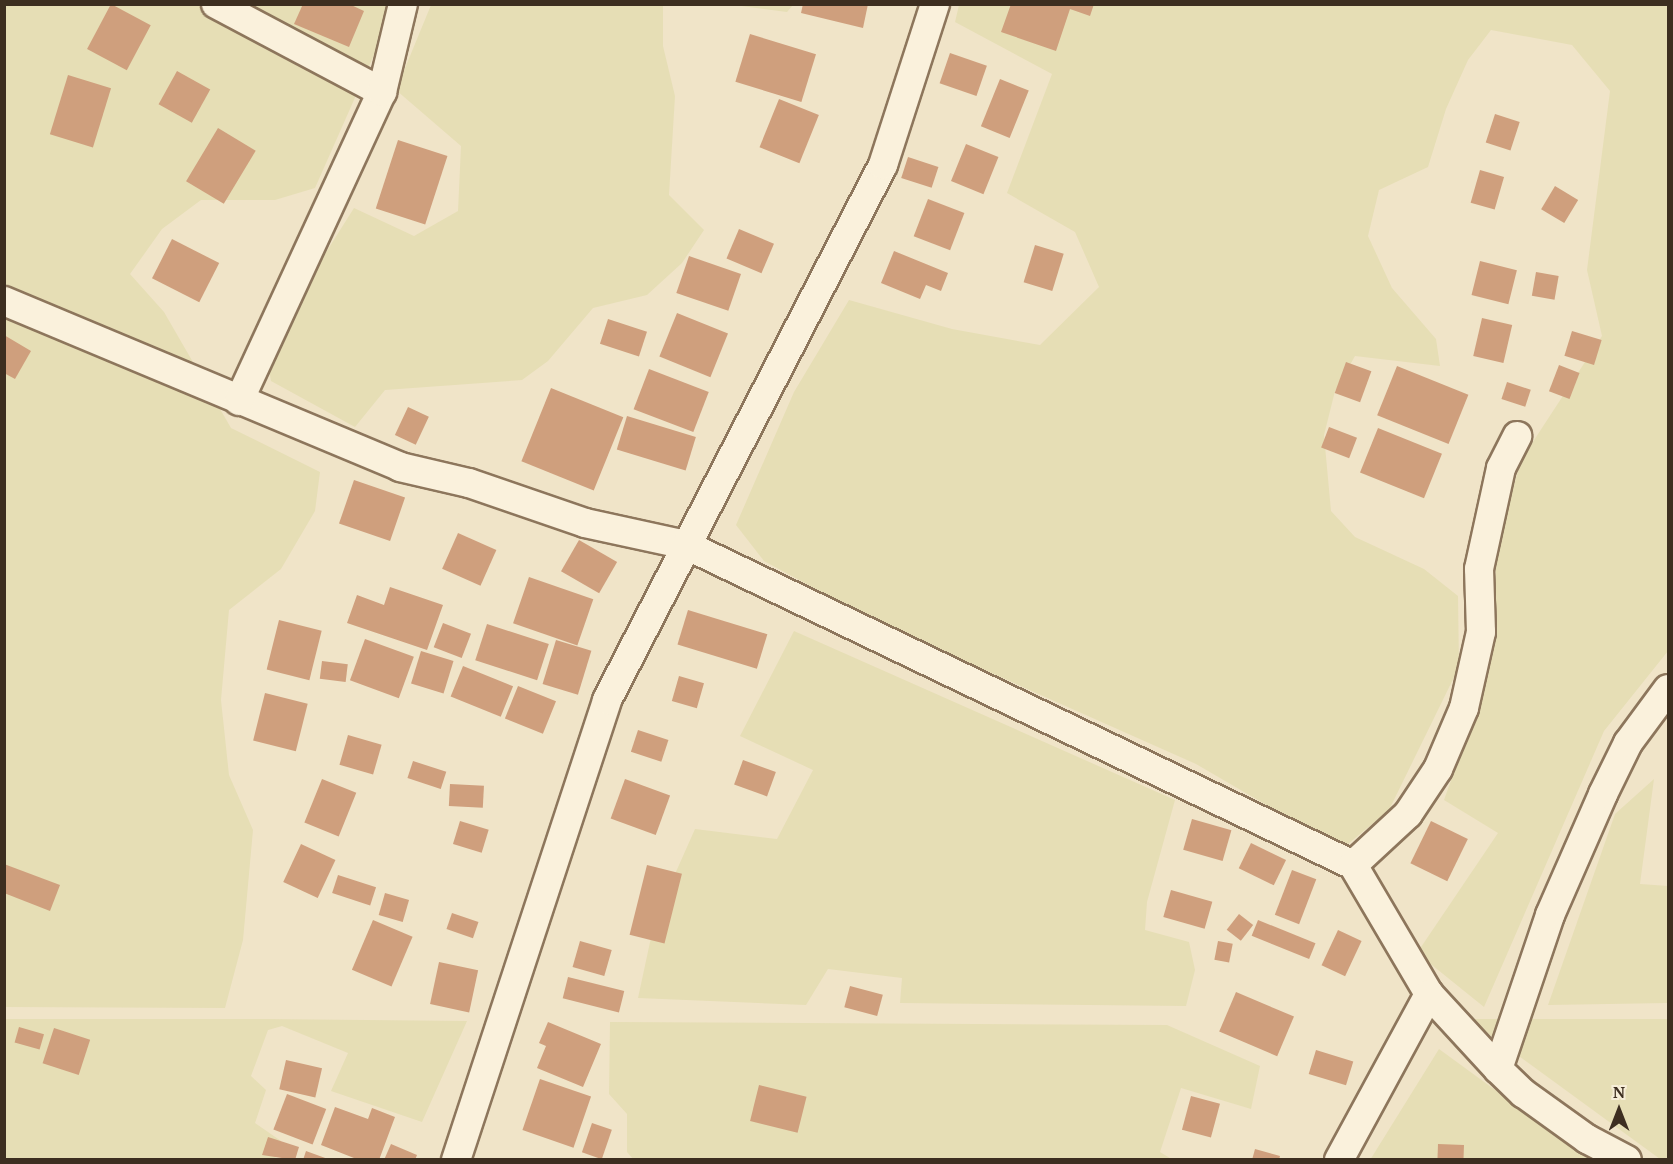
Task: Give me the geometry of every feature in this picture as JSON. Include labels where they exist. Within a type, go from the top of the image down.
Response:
[{"type":"street","points":[[216,4],[382,92]]},
{"type":"street","points":[[239,401],[382,92],[404,4]]},
{"type":"street","points":[[456,1160],[607,700],[883,165],[935,4]]},
{"type":"street","points":[[4,301],[400,467],[470,483],[585,522],[686,545],[1353,865],[1429,994],[1498,1069],[1523,1093],[1587,1139],[1627,1160]]},
{"type":"street","points":[[1353,865],[1408,814],[1438,769],[1464,708],[1481,632],[1479,569],[1502,468],[1516,436]]},
{"type":"street","points":[[1498,1069],[1550,915],[1603,794],[1628,744],[1668,689]]},
{"type":"street","points":[[1339,1160],[1429,994]]},
{"type":"shaded area","points":[[793,4],[787,12],[734,5]]},
{"type":"shaded area","points":[[5,5],[396,5],[315,188],[275,200],[201,200],[162,229],[130,274],[164,312],[231,428],[320,472],[315,511],[281,569],[229,610],[221,700],[229,775],[253,830],[243,940],[225,1008],[5,1007]]},
{"type":"shaded area","points":[[431,5],[667,5],[663,6],[663,46],[675,96],[669,195],[704,230],[682,263],[647,295],[593,308],[548,361],[522,380],[385,390],[355,427],[271,381],[265,349],[354,208],[414,236],[458,211],[461,146],[396,90]]},
{"type":"shaded area","points":[[959,5],[1668,5],[1668,651],[1604,731],[1484,1007],[1417,953],[1498,833],[1444,800],[1476,711],[1494,608],[1497,546],[1521,460],[1602,336],[1587,270],[1610,91],[1572,45],[1491,30],[1468,60],[1446,109],[1428,167],[1379,190],[1368,236],[1392,288],[1436,339],[1440,366],[1355,356],[1335,391],[1324,435],[1331,511],[1355,537],[1424,569],[1458,596],[1459,667],[1389,810],[1342,849],[1196,764],[879,623],[764,561],[736,525],[794,392],[849,300],[952,329],[1040,345],[1099,287],[1075,232],[1007,193],[1052,74],[955,22]]},
{"type":"shaded area","points":[[794,631],[1175,800],[1147,902],[1145,930],[1189,942],[1195,970],[1186,1006],[900,1003],[902,978],[828,969],[806,1005],[638,998],[655,919],[695,829],[777,839],[813,770],[740,736]]},
{"type":"shaded area","points":[[1654,779],[1640,884],[1668,886],[1668,1003],[1548,1005],[1615,814]]},
{"type":"shaded area","points":[[4,1019],[467,1021],[422,1122],[331,1091],[348,1053],[282,1026],[268,1030],[251,1076],[266,1090],[255,1123],[281,1141],[275,1159],[5,1160]]},
{"type":"shaded area","points":[[1468,1019],[1668,1019],[1668,1159],[1660,1159]]},
{"type":"shaded area","points":[[610,1022],[1167,1025],[1260,1066],[1251,1109],[1181,1088],[1160,1152],[1173,1160],[633,1159],[627,1152],[627,1114],[609,1094]]},
{"type":"shaded area","points":[[1439,1049],[1590,1159],[1370,1160]]},
{"type":"building","points":[[111,4],[151,25],[127,70],[87,49]]},
{"type":"building","points":[[303,4],[349,4],[364,11],[349,47],[294,24]]},
{"type":"building","points":[[803,4],[868,4],[863,28],[801,13]]},
{"type":"building","points":[[1011,4],[1094,4],[1090,16],[1070,9],[1056,51],[1001,32]]},
{"type":"building","points":[[750,34],[816,54],[801,102],[735,82]]},
{"type":"building","points":[[950,53],[987,66],[976,96],[940,83]]},
{"type":"building","points":[[177,71],[210,89],[192,123],[159,104]]},
{"type":"building","points":[[68,75],[111,88],[93,147],[50,134]]},
{"type":"building","points":[[1000,79],[1029,91],[1010,138],[981,126]]},
{"type":"building","points":[[779,99],[819,115],[799,163],[760,147]]},
{"type":"building","points":[[1495,114],[1520,122],[1510,151],[1486,143]]},
{"type":"building","points":[[218,128],[256,151],[224,204],[186,181]]},
{"type":"building","points":[[398,140],[447,156],[425,225],[376,208]]},
{"type":"building","points":[[966,144],[998,157],[983,194],[951,181]]},
{"type":"building","points":[[908,157],[938,167],[932,188],[901,178]]},
{"type":"building","points":[[1480,170],[1504,177],[1495,210],[1471,203]]},
{"type":"building","points":[[1555,186],[1578,200],[1564,223],[1541,209]]},
{"type":"building","points":[[928,199],[964,213],[950,250],[914,236]]},
{"type":"building","points":[[739,229],[774,244],[761,273],[726,258]]},
{"type":"building","points":[[172,239],[219,263],[199,302],[152,278]]},
{"type":"building","points":[[1035,245],[1064,254],[1052,291],[1024,282]]},
{"type":"building","points":[[894,251],[948,273],[941,291],[926,285],[920,299],[881,283]]},
{"type":"building","points":[[689,256],[741,274],[728,311],[676,293]]},
{"type":"building","points":[[1480,261],[1517,270],[1508,304],[1472,295]]},
{"type":"building","points":[[1536,272],[1559,276],[1554,300],[1532,296]]},
{"type":"building","points":[[677,313],[728,334],[710,377],[659,357]]},
{"type":"building","points":[[1482,318],[1512,325],[1503,363],[1473,356]]},
{"type":"building","points":[[608,319],[647,332],[639,356],[600,344]]},
{"type":"building","points":[[1572,331],[1602,340],[1594,365],[1564,356]]},
{"type":"building","points":[[4,335],[31,351],[15,379],[4,373]]},
{"type":"building","points":[[1346,362],[1371,371],[1360,402],[1335,393]]},
{"type":"building","points":[[1559,365],[1580,373],[1570,399],[1549,391]]},
{"type":"building","points":[[1397,366],[1468,395],[1449,444],[1377,415]]},
{"type":"building","points":[[649,369],[709,392],[693,432],[634,409]]},
{"type":"building","points":[[1507,382],[1531,390],[1525,407],[1501,399]]},
{"type":"building","points":[[551,388],[623,417],[594,490],[521,461]]},
{"type":"building","points":[[408,407],[429,417],[416,445],[395,435]]},
{"type":"building","points":[[627,416],[696,437],[686,471],[617,449]]},
{"type":"building","points":[[1329,427],[1357,438],[1349,458],[1321,448]]},
{"type":"building","points":[[1378,428],[1442,454],[1424,498],[1360,473]]},
{"type":"building","points":[[354,480],[405,498],[390,541],[339,523]]},
{"type":"building","points":[[458,533],[496,550],[481,586],[442,569]]},
{"type":"building","points":[[579,540],[617,562],[599,593],[561,571]]},
{"type":"building","points":[[529,577],[593,599],[577,645],[513,623]]},
{"type":"building","points":[[390,587],[443,605],[427,650],[347,623],[357,595],[384,605]]},
{"type":"building","points":[[688,610],[767,634],[757,669],[677,644]]},
{"type":"building","points":[[279,620],[322,631],[309,680],[267,669]]},
{"type":"building","points":[[443,623],[471,634],[462,658],[434,647]]},
{"type":"building","points":[[487,624],[549,644],[537,680],[475,660]]},
{"type":"building","points":[[365,639],[414,657],[399,698],[350,680]]},
{"type":"building","points":[[556,640],[591,651],[578,695],[543,684]]},
{"type":"building","points":[[421,651],[454,661],[444,693],[411,684]]},
{"type":"building","points":[[322,661],[348,664],[346,682],[320,679]]},
{"type":"building","points":[[463,666],[513,686],[501,717],[451,697]]},
{"type":"building","points":[[679,676],[704,683],[697,708],[672,701]]},
{"type":"building","points":[[518,686],[556,701],[543,734],[505,718]]},
{"type":"building","points":[[265,693],[308,704],[296,751],[253,741]]},
{"type":"building","points":[[638,730],[668,740],[661,762],[631,752]]},
{"type":"building","points":[[348,735],[382,745],[373,774],[339,765]]},
{"type":"building","points":[[743,760],[776,772],[767,796],[734,784]]},
{"type":"building","points":[[413,761],[446,772],[441,789],[407,778]]},
{"type":"building","points":[[322,779],[356,793],[339,836],[304,823]]},
{"type":"building","points":[[625,779],[670,795],[656,835],[611,818]]},
{"type":"building","points":[[450,784],[484,786],[483,808],[449,806]]},
{"type":"building","points":[[1192,819],[1231,830],[1223,861],[1183,850]]},
{"type":"building","points":[[460,821],[489,830],[482,853],[453,844]]},
{"type":"building","points":[[1431,821],[1468,839],[1447,881],[1410,863]]},
{"type":"building","points":[[1251,843],[1286,860],[1274,885],[1239,868]]},
{"type":"building","points":[[301,844],[335,860],[318,898],[283,882]]},
{"type":"building","points":[[4,864],[60,885],[50,911],[4,893]]},
{"type":"building","points":[[647,865],[682,874],[665,944],[630,935]]},
{"type":"building","points":[[1292,870],[1316,879],[1299,924],[1275,915]]},
{"type":"building","points":[[338,875],[376,887],[370,905],[332,893]]},
{"type":"building","points":[[1171,890],[1212,902],[1205,929],[1163,917]]},
{"type":"building","points":[[385,893],[409,900],[403,922],[379,915]]},
{"type":"building","points":[[452,913],[478,922],[473,938],[446,929]]},
{"type":"building","points":[[1239,914],[1253,925],[1241,941],[1227,930]]},
{"type":"building","points":[[373,920],[413,937],[391,987],[352,970]]},
{"type":"building","points":[[1258,920],[1315,943],[1309,959],[1252,936]]},
{"type":"building","points":[[1338,930],[1362,941],[1345,976],[1322,965]]},
{"type":"building","points":[[580,941],[612,950],[604,976],[573,967]]},
{"type":"building","points":[[1218,941],[1233,944],[1229,963],[1214,960]]},
{"type":"building","points":[[439,962],[478,970],[469,1012],[430,1004]]},
{"type":"building","points":[[568,977],[624,991],[619,1012],[563,998]]},
{"type":"building","points":[[850,986],[883,995],[877,1016],[844,1007]]},
{"type":"building","points":[[1236,992],[1294,1017],[1277,1056],[1219,1032]]},
{"type":"building","points":[[548,1022],[601,1044],[583,1087],[537,1068],[546,1046],[539,1043]]},
{"type":"building","points":[[19,1027],[44,1034],[40,1050],[15,1042]]},
{"type":"building","points":[[54,1028],[90,1040],[79,1075],[43,1063]]},
{"type":"building","points":[[1316,1050],[1353,1061],[1346,1085],[1309,1074]]},
{"type":"building","points":[[286,1060],[322,1068],[315,1098],[279,1089]]},
{"type":"building","points":[[540,1079],[591,1097],[573,1148],[522,1130]]},
{"type":"building","points":[[759,1085],[807,1097],[798,1133],[750,1121]]},
{"type":"building","points":[[287,1094],[326,1109],[313,1145],[273,1129]]},
{"type":"building","points":[[1191,1096],[1220,1104],[1211,1138],[1182,1130]]},
{"type":"building","points":[[335,1107],[368,1119],[372,1108],[395,1117],[379,1160],[359,1160],[321,1145]]},
{"type":"building","points":[[592,1123],[612,1130],[602,1159],[582,1152]]},
{"type":"building","points":[[268,1137],[299,1147],[295,1160],[262,1155]]},
{"type":"building","points":[[391,1144],[417,1155],[415,1160],[384,1160]]},
{"type":"building","points":[[1438,1144],[1464,1145],[1463,1160],[1437,1160]]},
{"type":"building","points":[[1255,1149],[1280,1156],[1279,1160],[1252,1160]]},
{"type":"building","points":[[306,1151],[328,1159],[328,1160],[303,1160]]}]
